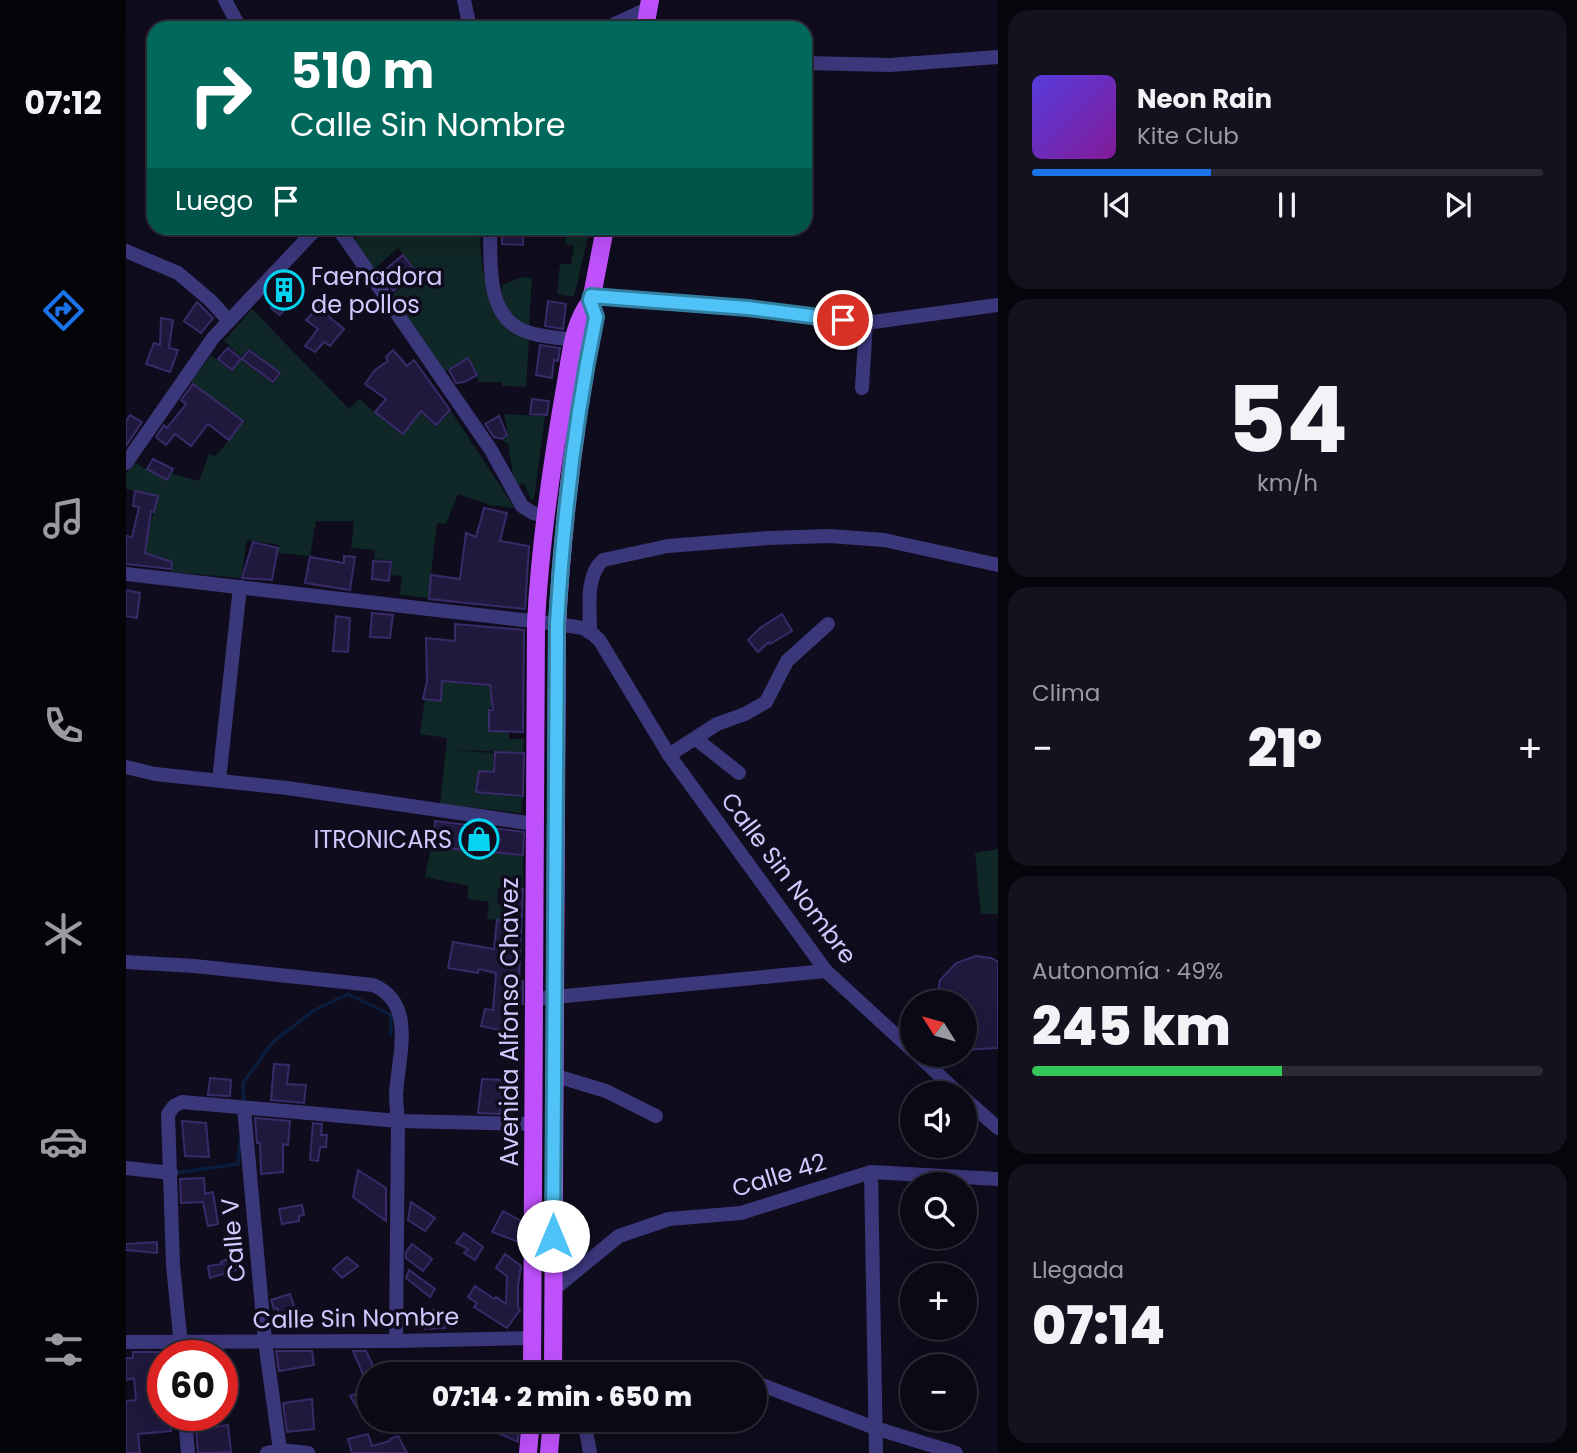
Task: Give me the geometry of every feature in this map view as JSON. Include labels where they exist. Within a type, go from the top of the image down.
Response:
[{"type":"main road","name":"Avenida Alfonso Chavez","points":[[532,1362],[536,623],[545,516],[574,340],[581,312],[591,298],[604,235]]},
{"type":"main road","name":"Avenida Alfonso Chavez","points":[[553,1362],[557,624],[562,539],[578,417],[596,317],[591,298]]},
{"type":"main road","points":[[528,1453],[530,1432]]},
{"type":"main road","points":[[549,1453],[551,1432]]},
{"type":"street","points":[[225,0],[236,21]]},
{"type":"street","points":[[464,0],[468,21]]},
{"type":"street","points":[[619,21],[649,4]]},
{"type":"street","points":[[812,64],[890,65],[998,57]]},
{"type":"street","points":[[126,463],[213,338],[310,235]]},
{"type":"street","points":[[343,235],[491,450],[522,506],[545,516]]},
{"type":"street","points":[[490,235],[492,278],[498,303],[506,318],[527,331],[574,340]]},
{"type":"street","points":[[126,251],[178,273],[211,301],[229,321]]},
{"type":"street","points":[[591,298],[748,308],[866,323],[998,306]]},
{"type":"street","points":[[862,388],[866,323]]},
{"type":"street","points":[[126,574],[557,624],[590,631],[592,576],[597,565],[603,560],[668,546],[830,536],[884,540],[998,565]]},
{"type":"street","points":[[219,780],[240,587]]},
{"type":"street","points":[[669,755],[718,724],[766,702],[787,661],[828,624]]},
{"type":"street","name":"Calle Sin Nombre","points":[[590,631],[600,641],[669,755],[826,971],[900,1039]]},
{"type":"street","name":"Calle Sin Nombre","points":[[696,738],[739,774]]},
{"type":"street","points":[[126,767],[155,774],[219,780],[535,824]]},
{"type":"street","points":[[126,962],[194,966],[373,985],[385,990],[396,1003],[403,1035],[396,1095],[396,1341]]},
{"type":"street","points":[[534,999],[826,971]]},
{"type":"street","points":[[932,1068],[945,1081]]},
{"type":"street","points":[[553,1075],[606,1091],[656,1116]]},
{"type":"street","points":[[180,1340],[173,1265],[168,1114],[174,1105],[182,1102],[398,1121],[534,1124]]},
{"type":"street","name":"Calle V","points":[[244,1108],[274,1452]]},
{"type":"street","points":[[977,1109],[998,1128]]},
{"type":"street","points":[[126,1168],[171,1173]]},
{"type":"street","points":[[871,1172],[876,1453]]},
{"type":"street","name":"Calle 42","points":[[553,1290],[619,1236],[669,1219],[741,1213],[871,1172],[998,1179]]},
{"type":"street","name":"Calle Sin Nombre","points":[[238,1344],[532,1338]]},
{"type":"street","name":"Calle Sin Nombre","points":[[126,1342],[147,1345]]},
{"type":"street","points":[[767,1387],[875,1428],[956,1453]]},
{"type":"street","points":[[186,1431],[188,1453]]},
{"type":"street","points":[[586,1432],[590,1453]]},
{"type":"street","points":[[274,1452],[308,1453]]},
{"type":"green space","points":[[361,235],[480,235],[484,277],[494,307],[502,320],[529,340],[526,387],[503,386],[501,382],[479,382],[469,357],[441,374],[389,297],[416,271],[398,248],[372,271],[353,240]]},
{"type":"green space","points":[[566,235],[588,235],[574,297],[557,294],[560,264],[571,264],[574,246],[565,244]]},
{"type":"green space","points":[[522,277],[532,278],[529,326],[501,311],[502,285]]},
{"type":"green space","points":[[252,309],[349,409],[359,399],[402,435],[420,412],[436,427],[451,411],[515,508],[490,505],[458,494],[446,524],[437,523],[428,598],[400,595],[402,576],[391,575],[392,561],[374,559],[375,550],[351,548],[354,521],[316,521],[310,556],[278,553],[279,545],[247,540],[241,578],[171,572],[172,562],[146,553],[150,523],[159,496],[126,489],[126,474],[135,463],[167,481],[171,473],[199,481],[209,454],[216,456],[244,421],[191,382],[211,355],[231,371],[241,360],[273,384],[281,374],[249,348],[241,357],[224,341]]},
{"type":"green space","points":[[504,414],[545,416],[534,499],[531,500],[524,483],[515,487],[508,444],[502,440],[508,435]]},
{"type":"green space","points":[[443,682],[490,686],[492,706],[488,710],[488,731],[509,732],[509,739],[524,739],[523,752],[452,750],[493,753],[493,771],[478,771],[475,793],[523,797],[521,813],[440,804],[447,738],[420,734],[425,699],[441,701]]},
{"type":"green space","points":[[431,848],[523,855],[523,888],[498,888],[497,903],[523,905],[523,922],[487,919],[489,902],[467,899],[469,886],[425,877]]},
{"type":"green space","points":[[998,849],[998,914],[981,914],[975,853]]},
{"type":"building","points":[[502,235],[523,235],[523,245],[502,244]]},
{"type":"building","points":[[403,255],[415,271],[393,291],[381,273]]},
{"type":"building","points":[[281,280],[296,293],[280,315],[271,308],[280,295],[273,288]]},
{"type":"building","points":[[548,301],[566,304],[563,329],[545,326]]},
{"type":"building","points":[[197,302],[213,318],[201,333],[184,321]]},
{"type":"building","points":[[322,303],[330,311],[328,316],[344,329],[330,346],[324,342],[315,352],[305,346],[318,329],[306,320]]},
{"type":"building","points":[[161,318],[173,320],[169,348],[178,350],[170,372],[146,364],[154,343],[160,345]]},
{"type":"building","points":[[540,345],[560,348],[558,361],[554,360],[552,378],[536,375]]},
{"type":"building","points":[[228,348],[241,359],[232,370],[218,359]]},
{"type":"building","points":[[249,350],[280,373],[273,382],[242,359]]},
{"type":"building","points":[[393,350],[407,366],[414,360],[450,410],[436,425],[421,411],[403,434],[375,412],[386,399],[365,384],[375,370],[388,361],[386,357]]},
{"type":"building","points":[[468,358],[477,375],[456,383],[449,370]]},
{"type":"building","points":[[193,384],[243,421],[229,440],[208,424],[191,446],[175,434],[166,445],[156,437],[164,425],[167,428],[186,404],[181,400]]},
{"type":"building","points":[[532,399],[549,401],[547,415],[530,414]]},
{"type":"building","points":[[130,415],[142,422],[126,446],[126,421]]},
{"type":"building","points":[[499,416],[507,435],[502,439],[494,437],[485,424]]},
{"type":"building","points":[[153,459],[173,469],[167,480],[147,469]]},
{"type":"building","points":[[135,491],[158,496],[154,512],[151,511],[145,553],[172,562],[171,569],[126,564],[126,536],[132,537],[139,507],[133,506]]},
{"type":"building","points":[[484,508],[507,513],[500,541],[529,546],[525,609],[429,599],[431,575],[460,579],[466,533],[476,537]]},
{"type":"building","points":[[253,542],[278,548],[272,580],[242,578]]},
{"type":"building","points":[[344,556],[355,557],[350,590],[305,583],[310,557],[344,563]]},
{"type":"building","points":[[373,561],[391,562],[389,581],[372,579]]},
{"type":"building","points":[[126,590],[140,593],[137,618],[126,616]]},
{"type":"building","points":[[372,613],[393,615],[390,638],[370,637]]},
{"type":"building","points":[[782,614],[792,631],[770,644],[769,642],[758,652],[748,640],[760,628]]},
{"type":"building","points":[[336,616],[350,618],[348,652],[333,651]]},
{"type":"building","points":[[455,624],[524,630],[523,732],[489,731],[489,710],[493,710],[490,685],[442,681],[441,701],[423,699],[427,681],[426,638],[455,641]]},
{"type":"building","points":[[495,752],[524,753],[523,796],[476,792],[479,771],[494,772]]},
{"type":"building","name":"ITRONICARS","points":[[435,821],[524,832],[523,855],[433,847]]},
{"type":"building","points":[[507,889],[523,889],[519,981],[523,981],[523,1004],[511,1003],[504,1031],[481,1026],[485,1009],[493,1010],[496,973],[479,969],[478,973],[448,968],[453,942],[494,949],[497,920],[506,921]]},
{"type":"building","points":[[976,956],[998,962],[998,1048],[977,1049],[977,990],[938,990],[940,980],[956,963]]},
{"type":"building","points":[[274,1064],[289,1065],[287,1084],[306,1085],[304,1103],[271,1100]]},
{"type":"building","points":[[210,1078],[231,1080],[230,1096],[208,1095]]},
{"type":"building","points":[[482,1079],[503,1080],[500,1114],[478,1113]]},
{"type":"building","points":[[255,1118],[290,1121],[288,1145],[283,1144],[283,1172],[261,1174],[260,1143],[257,1143]]},
{"type":"building","points":[[182,1121],[206,1123],[209,1157],[185,1156]]},
{"type":"building","points":[[313,1123],[322,1124],[321,1135],[327,1135],[326,1147],[320,1147],[318,1161],[310,1160]]},
{"type":"building","points":[[358,1170],[386,1188],[386,1221],[353,1197]]},
{"type":"building","points":[[204,1178],[205,1194],[213,1192],[218,1224],[208,1226],[203,1202],[181,1203],[180,1179]]},
{"type":"building","points":[[411,1202],[435,1218],[425,1231],[408,1220]]},
{"type":"building","points":[[302,1205],[304,1215],[299,1216],[299,1221],[282,1224],[279,1209]]},
{"type":"building","points":[[503,1211],[521,1221],[519,1242],[492,1232]]},
{"type":"building","points":[[464,1233],[483,1247],[475,1260],[464,1253],[468,1249],[456,1243]]},
{"type":"building","points":[[157,1242],[157,1253],[126,1250],[126,1244]]},
{"type":"building","points":[[412,1244],[432,1259],[423,1271],[406,1258],[406,1252]]},
{"type":"building","points":[[505,1254],[521,1266],[518,1286],[520,1310],[507,1328],[474,1307],[477,1303],[468,1297],[475,1286],[506,1304],[507,1276],[496,1268]]},
{"type":"building","points":[[232,1257],[236,1270],[210,1278],[208,1266],[222,1264],[221,1262]]},
{"type":"building","points":[[347,1257],[358,1266],[342,1278],[333,1269]]},
{"type":"building","points":[[409,1270],[435,1289],[430,1297],[406,1278]]},
{"type":"building","points":[[290,1294],[295,1309],[299,1308],[302,1317],[283,1324],[271,1300]]},
{"type":"building","points":[[426,1310],[445,1310],[445,1328],[425,1329]]},
{"type":"building","points":[[276,1351],[312,1351],[314,1365],[279,1371]]},
{"type":"building","points":[[353,1351],[366,1351],[371,1362],[358,1362]]},
{"type":"building","points":[[133,1352],[147,1352],[147,1431],[171,1431],[138,1434],[140,1453],[126,1453],[126,1401],[136,1400],[134,1378],[126,1380],[126,1358],[133,1358]]},
{"type":"building","points":[[357,1393],[357,1407],[350,1396]]},
{"type":"building","points":[[312,1399],[314,1429],[287,1432],[283,1403]]},
{"type":"building","points":[[196,1431],[229,1431],[231,1452],[198,1453]]},
{"type":"building","points":[[496,1432],[518,1432],[518,1442]]},
{"type":"building","points":[[368,1434],[372,1446],[398,1436],[407,1453],[352,1453],[348,1439]]},
{"type":"waterway","points":[[244,1105],[243,1083],[273,1042],[313,1011],[348,994],[391,1015],[391,1034]]},
{"type":"waterway","points":[[175,1173],[238,1164],[240,1141]]},
{"type":"place","name":"Faenadora de pollos","points":[[284,290]]},
{"type":"place","name":"ITRONICARS","points":[[479,839]]},
{"type":"route","points":[[553,1236],[557,624],[562,539],[578,417],[596,317],[591,296],[748,308],[843,320]]}]
